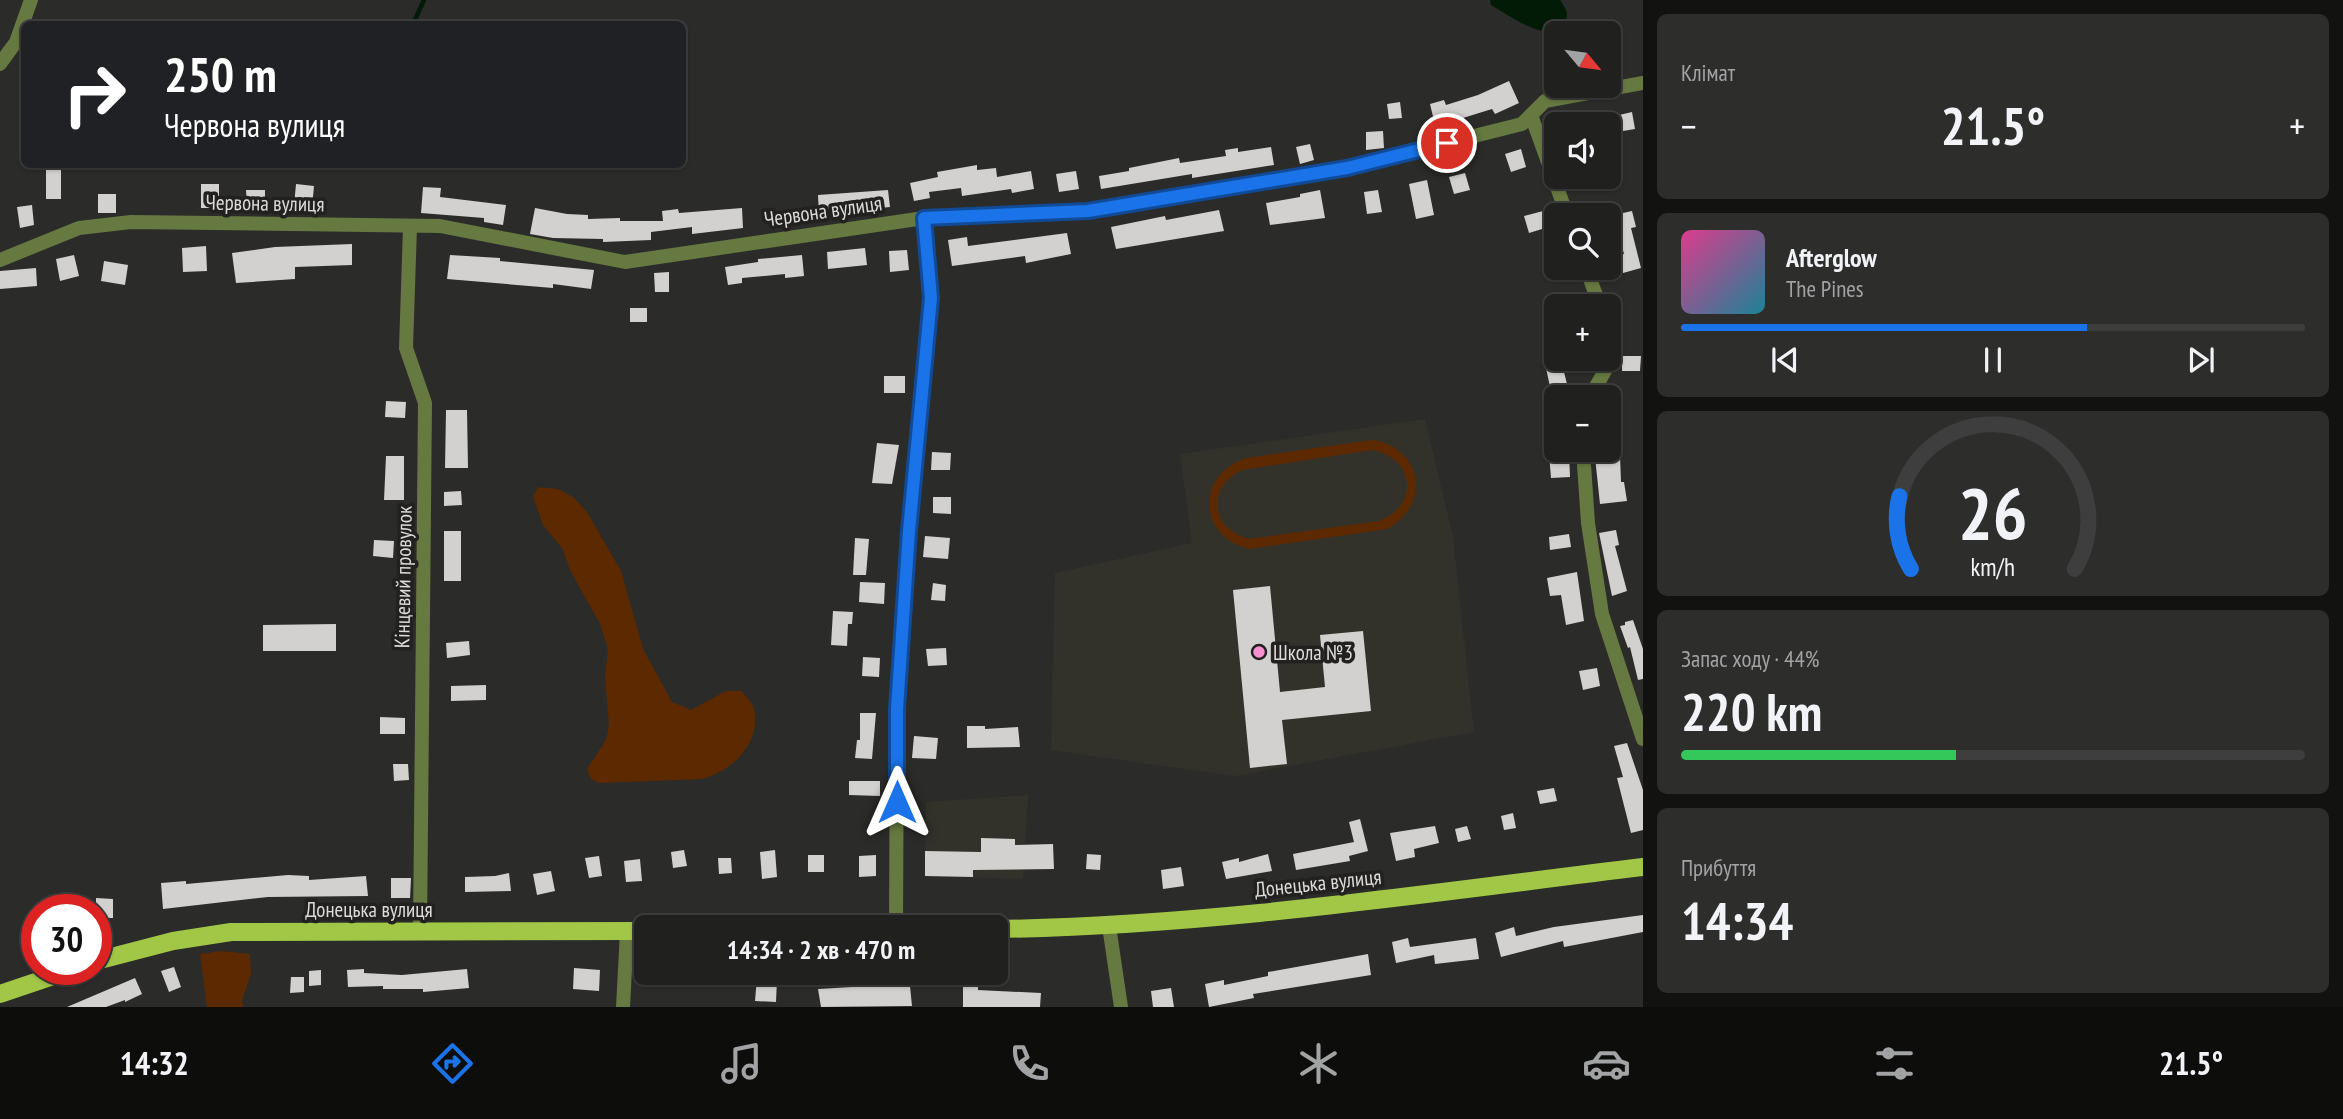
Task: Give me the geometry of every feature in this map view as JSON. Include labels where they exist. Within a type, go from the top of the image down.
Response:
[{"type":"main road","name":"Донецька вулиця","points":[[1008,929],[1109,926],[1333,905],[1643,867]]},
{"type":"main road","name":"Донецька вулиця","points":[[112,957],[173,941],[231,932],[634,931]]},
{"type":"main road","points":[[0,995],[28,985]]},
{"type":"street","points":[[24,21],[31,0]]},
{"type":"street","points":[[0,64],[16,42],[21,28]]},
{"type":"street","name":"Червона вулиця","points":[[0,260],[79,228],[131,222],[440,226],[625,262],[924,218],[1088,211],[1347,168],[1522,124],[1545,101],[1643,83]]},
{"type":"street","points":[[1531,115],[1563,203]]},
{"type":"street","points":[[896,915],[897,709],[911,505],[931,298],[924,218]]},
{"type":"street","name":"Кінцевий провулок","points":[[410,227],[406,348],[425,402],[420,931]]},
{"type":"street","points":[[1584,462],[1588,523],[1602,614],[1643,739]]},
{"type":"street","points":[[1109,926],[1121,1007]]},
{"type":"street","points":[[623,1007],[626,931]]},
{"type":"shaded area","points":[[1490,0],[1560,0],[1567,15],[1565,21],[1544,21],[1544,31],[1538,30],[1491,5]]},
{"type":"shaded area","name":"Школа №3","points":[[1425,419],[1453,537],[1474,732],[1235,776],[1051,750],[1055,573],[1192,543],[1180,454]]},
{"type":"shaded area","points":[[1372,440],[1389,445],[1402,454],[1411,465],[1415,492],[1411,506],[1401,519],[1387,529],[1250,549],[1233,543],[1220,533],[1212,520],[1209,506],[1211,491],[1218,478],[1229,466],[1246,458]],"holes":[[[1372,450],[1397,462],[1404,472],[1406,494],[1392,514],[1379,521],[1249,539],[1236,534],[1220,517],[1217,507],[1222,487],[1242,470]]]},
{"type":"shaded area","points":[[539,487],[558,489],[573,497],[587,512],[621,571],[643,649],[672,702],[691,710],[726,691],[741,691],[752,704],[755,721],[749,744],[733,763],[723,770],[701,779],[599,783],[591,779],[587,769],[606,740],[609,726],[605,677],[608,649],[600,624],[571,572],[562,548],[543,525],[533,496]]},
{"type":"shaded area","points":[[1028,795],[1023,879],[925,876],[926,802]]},
{"type":"shaded area","points":[[221,951],[250,954],[251,974],[242,1000],[243,1007],[207,1007],[200,954]]},
{"type":"building","points":[[1509,81],[1519,103],[1495,114],[1492,109],[1436,129],[1430,104],[1444,100],[1446,105]]},
{"type":"building","points":[[1400,102],[1402,118],[1389,119],[1387,104]]},
{"type":"building","points":[[1632,112],[1635,129],[1621,131],[1621,115]]},
{"type":"building","points":[[1383,131],[1384,148],[1366,150],[1366,132]]},
{"type":"building","points":[[1310,144],[1314,160],[1300,164],[1296,147]]},
{"type":"building","points":[[1271,147],[1274,165],[1192,178],[1192,174],[1101,189],[1099,176],[1129,171],[1129,168],[1179,158],[1180,163],[1226,156],[1225,150],[1238,148],[1238,152]]},
{"type":"building","points":[[1521,149],[1526,167],[1511,172],[1505,154]]},
{"type":"building","points":[[977,165],[977,170],[996,168],[997,177],[1031,171],[1034,189],[1012,193],[1011,189],[962,196],[961,188],[929,192],[930,198],[914,201],[910,183],[938,177],[937,172]]},
{"type":"building","points":[[46,170],[61,170],[61,199],[46,199]]},
{"type":"building","points":[[1076,171],[1079,189],[1059,192],[1056,174]]},
{"type":"building","points":[[1465,173],[1470,190],[1454,194],[1449,177]]},
{"type":"building","points":[[1427,180],[1434,215],[1416,219],[1409,184]]},
{"type":"building","points":[[201,184],[219,184],[219,208],[201,208]]},
{"type":"building","points":[[296,184],[314,186],[312,208],[294,206]]},
{"type":"building","points":[[423,187],[441,188],[440,197],[506,205],[503,225],[484,222],[484,218],[421,213]]},
{"type":"building","points":[[246,190],[265,190],[265,208],[247,208]]},
{"type":"building","points":[[888,190],[890,207],[819,214],[818,195]]},
{"type":"building","points":[[1320,190],[1325,218],[1270,225],[1266,203],[1300,197],[1300,194]]},
{"type":"building","points":[[1378,190],[1382,212],[1367,214],[1364,192]]},
{"type":"building","points":[[98,194],[116,194],[116,213],[98,213]]},
{"type":"building","points":[[32,205],[34,225],[20,228],[17,207]]},
{"type":"building","points":[[535,208],[588,215],[588,219],[663,221],[662,211],[678,209],[679,213],[742,208],[743,228],[692,234],[692,227],[651,232],[651,240],[603,242],[603,239],[553,238],[530,234]]},
{"type":"building","points":[[1219,210],[1224,231],[1116,249],[1111,227],[1165,216],[1166,220]]},
{"type":"building","points":[[1544,211],[1544,228],[1529,233],[1524,216]]},
{"type":"building","points":[[1632,211],[1636,227],[1631,228],[1641,268],[1623,273],[1621,264],[1621,255],[1624,254],[1621,242],[1621,213]]},
{"type":"building","points":[[1067,233],[1071,254],[1026,263],[1025,256],[952,266],[948,240],[967,237],[968,246]]},
{"type":"building","points":[[352,244],[352,265],[295,267],[295,279],[236,283],[232,253],[275,247]]},
{"type":"building","points":[[206,246],[207,271],[183,272],[182,248]]},
{"type":"building","points":[[865,248],[867,265],[828,269],[827,252]]},
{"type":"building","points":[[907,250],[909,270],[890,272],[889,251]]},
{"type":"building","points":[[74,255],[79,276],[60,281],[56,259]]},
{"type":"building","points":[[450,255],[500,258],[500,261],[594,270],[591,289],[553,284],[553,288],[447,279]]},
{"type":"building","points":[[802,255],[804,276],[785,278],[785,274],[742,278],[742,283],[728,285],[725,267],[758,262],[758,259]]},
{"type":"building","points":[[104,261],[128,265],[125,285],[101,281]]},
{"type":"building","points":[[36,268],[37,286],[0,289],[0,271]]},
{"type":"building","points":[[669,272],[669,292],[655,292],[654,273]]},
{"type":"building","points":[[630,308],[647,308],[647,322],[630,322]]},
{"type":"building","points":[[1622,356],[1641,356],[1640,371],[1622,371]]},
{"type":"building","points":[[1547,371],[1564,371],[1567,385],[1550,385]]},
{"type":"building","points":[[884,376],[905,376],[905,393],[884,393]]},
{"type":"building","points":[[386,401],[406,402],[405,418],[385,417]]},
{"type":"building","points":[[446,410],[467,410],[468,468],[445,468]]},
{"type":"building","points":[[877,443],[899,445],[892,484],[872,483]]},
{"type":"building","points":[[932,452],[951,453],[950,470],[931,470]]},
{"type":"building","points":[[386,456],[404,456],[404,500],[384,500]]},
{"type":"building","points":[[1550,462],[1569,462],[1570,477],[1551,478]]},
{"type":"building","points":[[1596,462],[1620,462],[1621,482],[1624,482],[1627,501],[1600,504]]},
{"type":"building","points":[[461,491],[462,505],[444,506],[444,492]]},
{"type":"building","points":[[933,497],[951,497],[951,514],[933,513]]},
{"type":"building","points":[[1616,530],[1619,545],[1615,546],[1627,591],[1612,596],[1599,533]]},
{"type":"building","points":[[444,531],[461,531],[461,581],[444,581]]},
{"type":"building","points":[[1569,534],[1571,547],[1550,550],[1549,537]]},
{"type":"building","points":[[925,536],[950,538],[948,559],[923,557]]},
{"type":"building","points":[[855,538],[869,539],[866,575],[853,575]]},
{"type":"building","points":[[374,540],[394,541],[393,558],[373,556]]},
{"type":"building","points":[[1577,572],[1584,621],[1566,625],[1561,595],[1550,596],[1547,578]]},
{"type":"building","points":[[860,582],[885,583],[884,604],[859,602]]},
{"type":"building","points":[[933,583],[946,585],[945,601],[931,600]]},
{"type":"building","points":[[1270,586],[1280,692],[1325,687],[1320,635],[1363,631],[1371,711],[1282,720],[1287,764],[1250,768],[1233,590]]},
{"type":"building","points":[[833,611],[853,612],[852,624],[848,624],[847,646],[831,645]]},
{"type":"building","points":[[1633,620],[1643,649],[1643,679],[1638,680],[1630,647],[1628,648],[1620,626]]},
{"type":"building","points":[[336,624],[336,651],[263,651],[263,625]]},
{"type":"building","points":[[469,641],[470,655],[447,658],[446,643]]},
{"type":"building","points":[[946,648],[947,665],[928,666],[926,649]]},
{"type":"building","points":[[863,657],[880,658],[879,677],[862,676]]},
{"type":"building","points":[[1597,668],[1600,686],[1583,690],[1579,671]]},
{"type":"building","points":[[486,685],[486,700],[451,701],[451,686]]},
{"type":"building","points":[[860,713],[876,713],[872,759],[855,758],[857,740],[860,740]]},
{"type":"building","points":[[380,717],[405,718],[405,734],[380,734]]},
{"type":"building","points":[[967,726],[985,726],[985,729],[1018,727],[1020,747],[967,748]]},
{"type":"building","points":[[914,736],[938,738],[936,759],[912,758]]},
{"type":"building","points":[[1627,743],[1643,790],[1643,830],[1631,833],[1617,778],[1623,777],[1614,746]]},
{"type":"building","points":[[393,764],[408,764],[409,780],[394,781]]},
{"type":"building","points":[[849,781],[880,781],[880,796],[849,795]]},
{"type":"building","points":[[1554,788],[1557,801],[1540,804],[1537,791]]},
{"type":"building","points":[[1513,813],[1516,828],[1504,830],[1501,816]]},
{"type":"building","points":[[1360,819],[1368,851],[1349,856],[1350,861],[1296,870],[1293,854],[1354,842],[1349,822]]},
{"type":"building","points":[[1435,826],[1439,843],[1414,849],[1415,857],[1396,861],[1390,833]]},
{"type":"building","points":[[1467,826],[1471,839],[1458,842],[1455,829]]},
{"type":"building","points":[[981,838],[1015,839],[1015,845],[1053,844],[1054,869],[973,870],[973,877],[925,876],[925,851],[981,852]]},
{"type":"building","points":[[684,850],[687,866],[673,868],[671,852]]},
{"type":"building","points":[[775,850],[777,877],[762,879],[760,852]]},
{"type":"building","points":[[1087,854],[1101,855],[1100,870],[1086,869]]},
{"type":"building","points":[[1268,854],[1272,871],[1226,879],[1222,862],[1239,858],[1239,862]]},
{"type":"building","points":[[808,855],[824,855],[824,872],[808,872]]},
{"type":"building","points":[[876,855],[876,876],[859,877],[859,856]]},
{"type":"building","points":[[599,856],[602,876],[589,878],[585,858]]},
{"type":"building","points":[[718,858],[731,858],[732,873],[719,874]]},
{"type":"building","points":[[640,859],[642,881],[626,882],[624,861]]},
{"type":"building","points":[[1181,867],[1184,886],[1163,889],[1161,870]]},
{"type":"building","points":[[551,871],[555,891],[537,895],[533,874]]},
{"type":"building","points":[[509,873],[511,891],[465,892],[465,877]]},
{"type":"building","points":[[288,875],[309,876],[309,880],[366,876],[368,896],[268,897],[163,909],[161,883],[186,881],[186,884]]},
{"type":"building","points":[[391,878],[411,878],[410,898],[391,898]]},
{"type":"building","points":[[1643,915],[1643,932],[1564,947],[1563,941],[1501,957],[1495,933],[1514,927],[1516,936],[1554,927]]},
{"type":"building","points":[[1408,938],[1410,947],[1476,938],[1479,959],[1435,964],[1434,955],[1396,963],[1392,942]]},
{"type":"building","points":[[1368,954],[1371,975],[1253,994],[1254,998],[1209,1007],[1205,984],[1224,980],[1224,985],[1268,976],[1268,972]]},
{"type":"building","points":[[174,967],[181,987],[169,992],[161,971]]},
{"type":"building","points":[[574,968],[600,970],[599,991],[573,989]]},
{"type":"building","points":[[364,969],[364,973],[402,975],[467,969],[469,988],[423,992],[423,989],[383,989],[383,986],[348,987],[347,970]]},
{"type":"building","points":[[321,970],[321,985],[309,986],[309,971]]},
{"type":"building","points":[[291,977],[304,977],[304,992],[290,993]]},
{"type":"building","points":[[135,978],[142,994],[125,1002],[106,1007],[67,1007]]},
{"type":"building","points":[[756,985],[777,985],[776,1002],[755,1001]]},
{"type":"building","points":[[910,986],[912,1006],[821,1007],[818,989]]},
{"type":"building","points":[[963,987],[1041,993],[1040,1007],[963,1007]]},
{"type":"building","points":[[1171,988],[1174,1007],[1153,1007],[1151,991]]},
{"type":"waterway","points":[[414,21],[424,0]]},
{"type":"place","name":"Школа №3","points":[[1259,652]]},
{"type":"route","points":[[897,802],[897,709],[909,531],[931,298],[924,218],[1088,211],[1347,168],[1447,143]]}]
